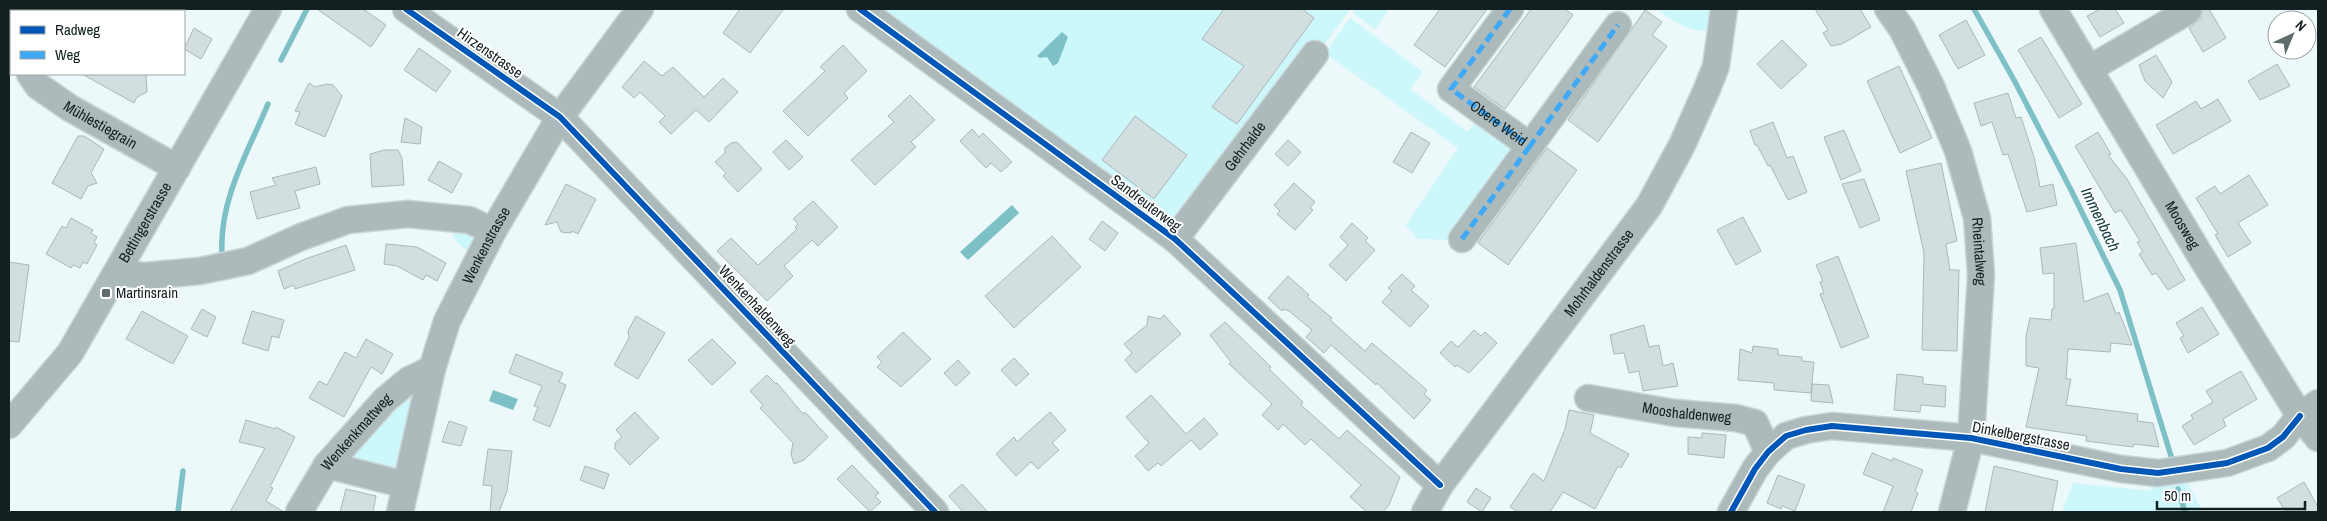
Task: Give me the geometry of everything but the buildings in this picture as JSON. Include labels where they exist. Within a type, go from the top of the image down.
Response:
[{"type":"street","name":"Bettingerstrasse","points":[[10,422],[70,353],[268,9]]},
{"type":"street","name":"Hirzenstrasse","points":[[406,9],[560,117]]},
{"type":"street","name":"Wenkenstrasse","points":[[400,512],[432,370],[447,321],[493,231],[560,117],[640,9]]},
{"type":"street","name":"Sandreuterweg","points":[[860,9],[1175,239],[1440,485]]},
{"type":"street","name":"Obere Weid","points":[[1510,9],[1451,90],[1530,146],[1618,24]]},
{"type":"street","name":"Mohrhaldenstrasse","points":[[1424,512],[1440,485],[1649,206],[1682,145],[1716,66],[1724,9]]},
{"type":"street","name":"Rheintalweg","points":[[1888,9],[1902,29],[1931,86],[1958,151],[1976,218],[1981,275],[1971,438],[1952,512]]},
{"type":"street","name":"Moosweg","points":[[2053,9],[2197,250],[2309,409],[2318,438]]},
{"type":"street","points":[[2086,64],[2182,10]]},
{"type":"street","name":"Gehrhalde","points":[[1175,239],[1315,54]]},
{"type":"street","name":"Mühlestiegrain","points":[[31,75],[38,86],[70,108],[177,168]]},
{"type":"street","name":"Wenkenhaldenweg","points":[[560,117],[935,512]]},
{"type":"street","points":[[1462,239],[1530,146]]},
{"type":"street","points":[[118,272],[145,276],[200,271],[248,261],[301,236],[356,219],[408,214],[469,220],[493,231]]},
{"type":"street","name":"Wenkenkmattweg","points":[[299,512],[327,465],[385,400],[409,380],[432,370]]},
{"type":"street","name":"Mooshaldenweg","points":[[1588,398],[1676,413],[1736,418],[1755,423],[1768,452]]},
{"type":"street","name":"Dinkelbergstrasse","points":[[1731,512],[1755,469],[1768,452],[1786,436],[1832,426],[1971,438],[2121,469],[2158,473],[2227,463],[2268,448],[2283,437],[2309,409]]},
{"type":"street","points":[[327,465],[406,484]]},
{"type":"shaded area","points":[[860,9],[1351,9],[1175,239]]},
{"type":"shaded area","points":[[1356,9],[1389,9],[1375,29],[1353,13]]},
{"type":"shaded area","points":[[1657,9],[1717,9],[1711,29],[1704,31],[1682,26]]},
{"type":"shaded area","points":[[1350,18],[1423,72],[1410,89],[1468,132],[1475,122],[1518,152],[1452,240],[1418,239],[1406,225],[1458,148],[1325,53]]},
{"type":"shaded area","points":[[1062,32],[1068,37],[1058,63],[1053,66],[1047,57],[1040,58],[1037,56]]},
{"type":"shaded area","points":[[1012,205],[1019,213],[968,260],[960,252]]},
{"type":"shaded area","points":[[449,218],[493,231],[480,258],[466,250],[458,242],[452,233]]},
{"type":"shaded area","points":[[415,387],[396,469],[353,468],[346,452]]},
{"type":"shaded area","points":[[493,390],[518,399],[513,410],[489,401]]},
{"type":"shaded area","points":[[2073,483],[2152,491],[2149,484],[2188,483],[2203,512],[2062,512]]},
{"type":"waterway","points":[[281,60],[307,9]]},
{"type":"waterway","name":"Immenbach","points":[[1974,9],[2014,80],[2120,290],[2171,456]]},
{"type":"waterway","points":[[222,253],[222,233],[230,195],[268,104]]},
{"type":"waterway","points":[[178,512],[183,471]]},
{"type":"waterway","name":"Immenbach","points":[[2178,489],[2185,512]]},
{"type":"marked path","points":[[1510,9],[1451,89],[1530,146],[1618,25]]},
{"type":"marked path","points":[[1462,239],[1530,146]]},
{"type":"cycle path","points":[[406,9],[560,117],[935,512]]},
{"type":"cycle path","points":[[860,9],[1175,239],[1440,485]]},
{"type":"cycle path","points":[[1731,512],[1755,469],[1768,452],[1786,436],[1806,430],[1832,426],[1971,438],[2121,469],[2158,473],[2227,463],[2268,448],[2283,437],[2300,416]]},
{"type":"place","name":"Martinsrain","points":[[106,293]]}]
